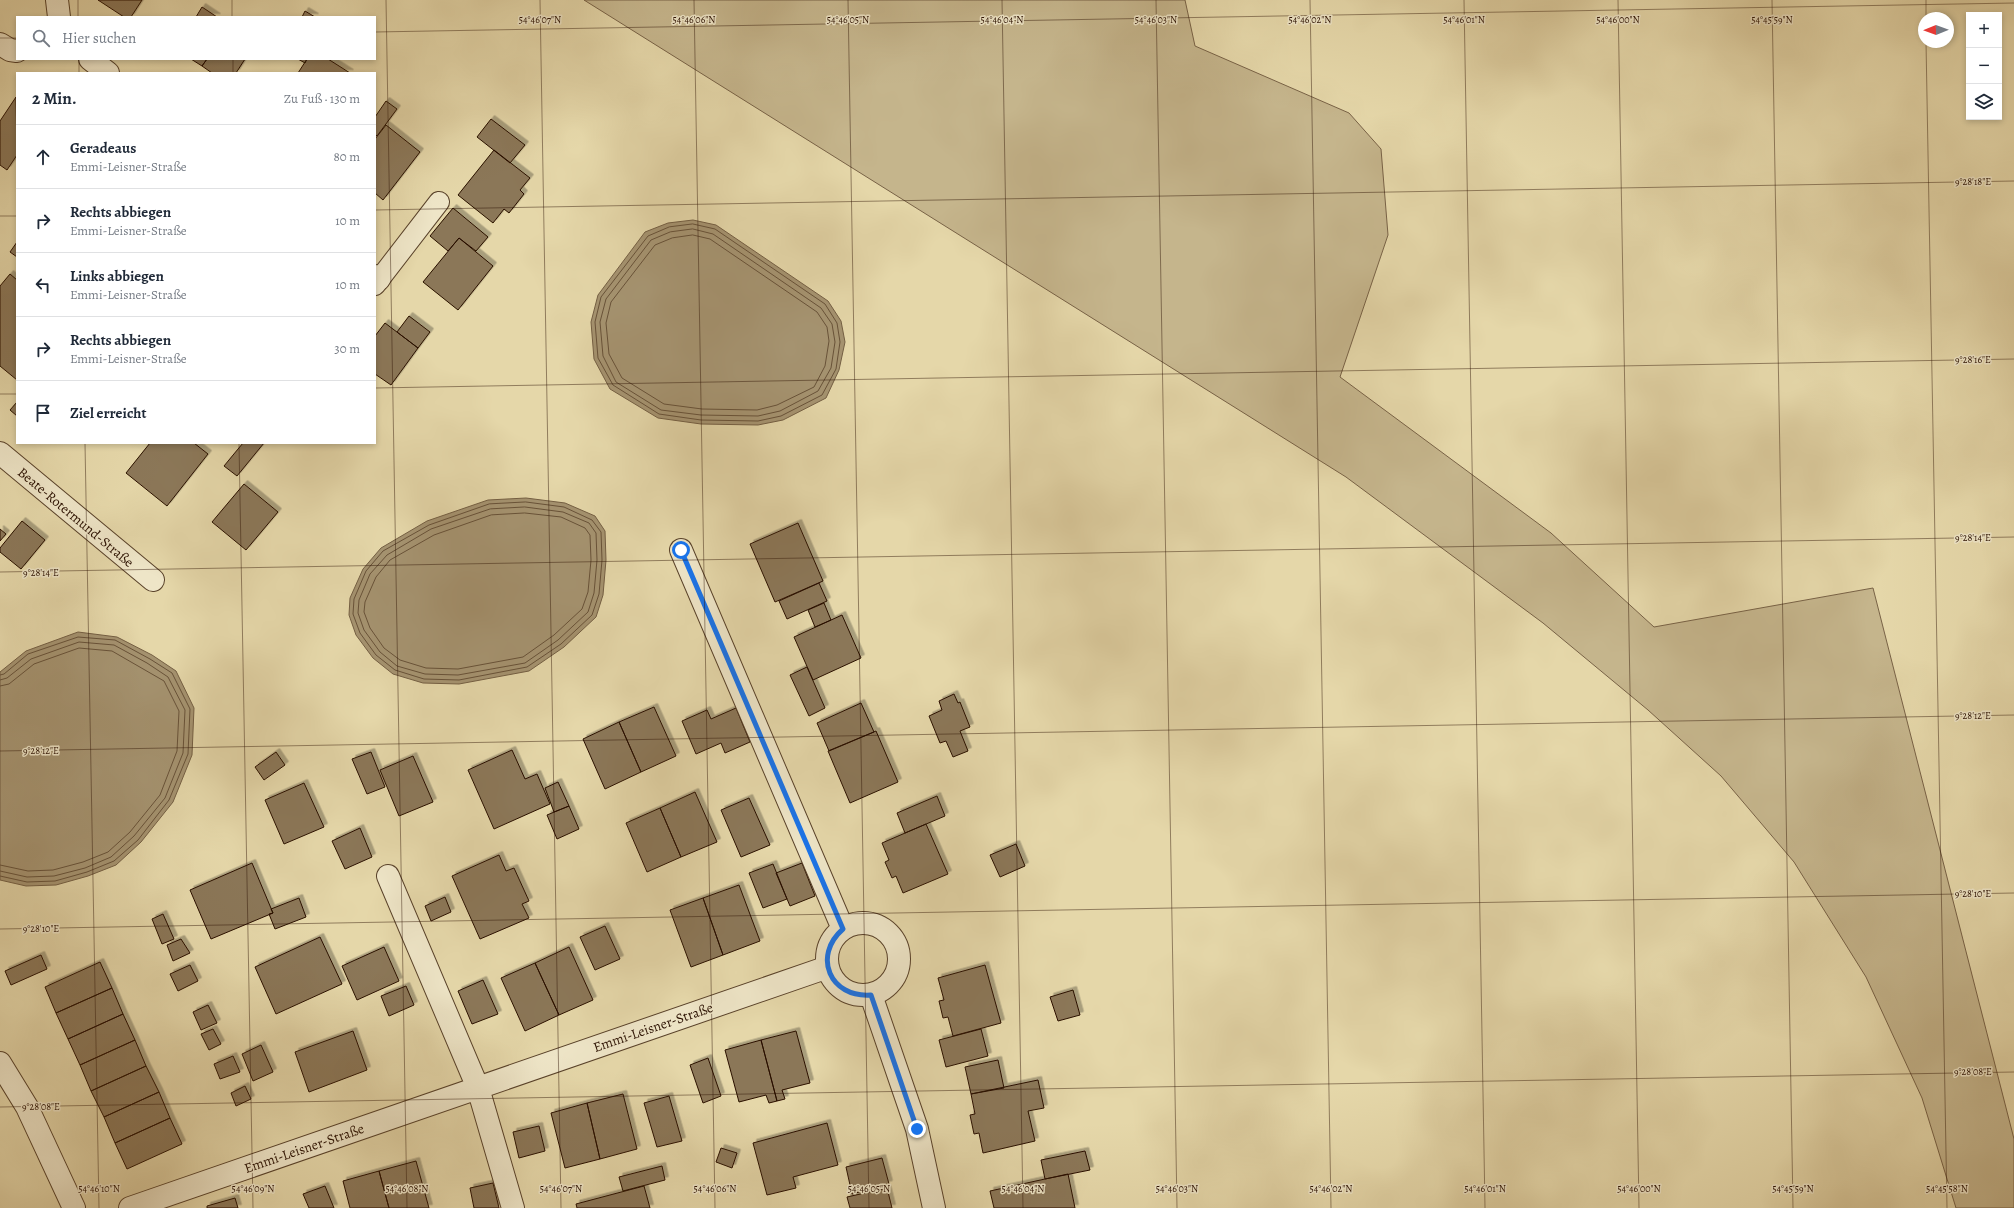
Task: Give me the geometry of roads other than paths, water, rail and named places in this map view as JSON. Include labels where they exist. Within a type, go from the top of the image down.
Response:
[{"type":"street","points":[[57,0],[59,16]]},
{"type":"street","points":[[0,44],[16,51]]},
{"type":"street","points":[[91,60],[107,72]]},
{"type":"street","name":"Beate-Rotermund-Straße","points":[[0,454],[153,580]]},
{"type":"street","points":[[681,550],[843,929]]},
{"type":"street","points":[[388,876],[478,1088],[513,1208]]},
{"type":"street","points":[[864,923],[875,925],[893,938],[900,960],[898,971],[891,982],[882,990],[871,995],[860,996],[849,993],[839,986],[832,978],[828,967],[827,956],[830,945],[835,936],[843,929],[854,924],[864,923]]},
{"type":"street","name":"Emmi-Leisner-Straße","points":[[130,1208],[828,967]]},
{"type":"street","points":[[871,995],[917,1129],[934,1208]]},
{"type":"street","points":[[0,1063],[27,1107],[74,1208]]},
{"type":"lane","points":[[376,280],[439,202]]},
{"type":"water","points":[[693,220],[716,225],[828,301],[841,321],[845,342],[839,370],[826,398],[783,420],[758,425],[701,424],[658,418],[610,389],[594,359],[591,322],[598,295],[645,232],[668,223]]},
{"type":"water","points":[[526,498],[565,503],[595,516],[605,531],[606,560],[603,595],[596,617],[564,647],[529,671],[459,684],[423,683],[393,674],[373,658],[356,635],[349,615],[350,598],[363,569],[381,548],[427,521],[488,500]]},
{"type":"water","points":[[78,632],[117,637],[152,655],[176,671],[194,708],[192,755],[173,802],[141,842],[116,865],[88,876],[56,885],[26,886],[0,880],[0,672],[26,651]]}]
